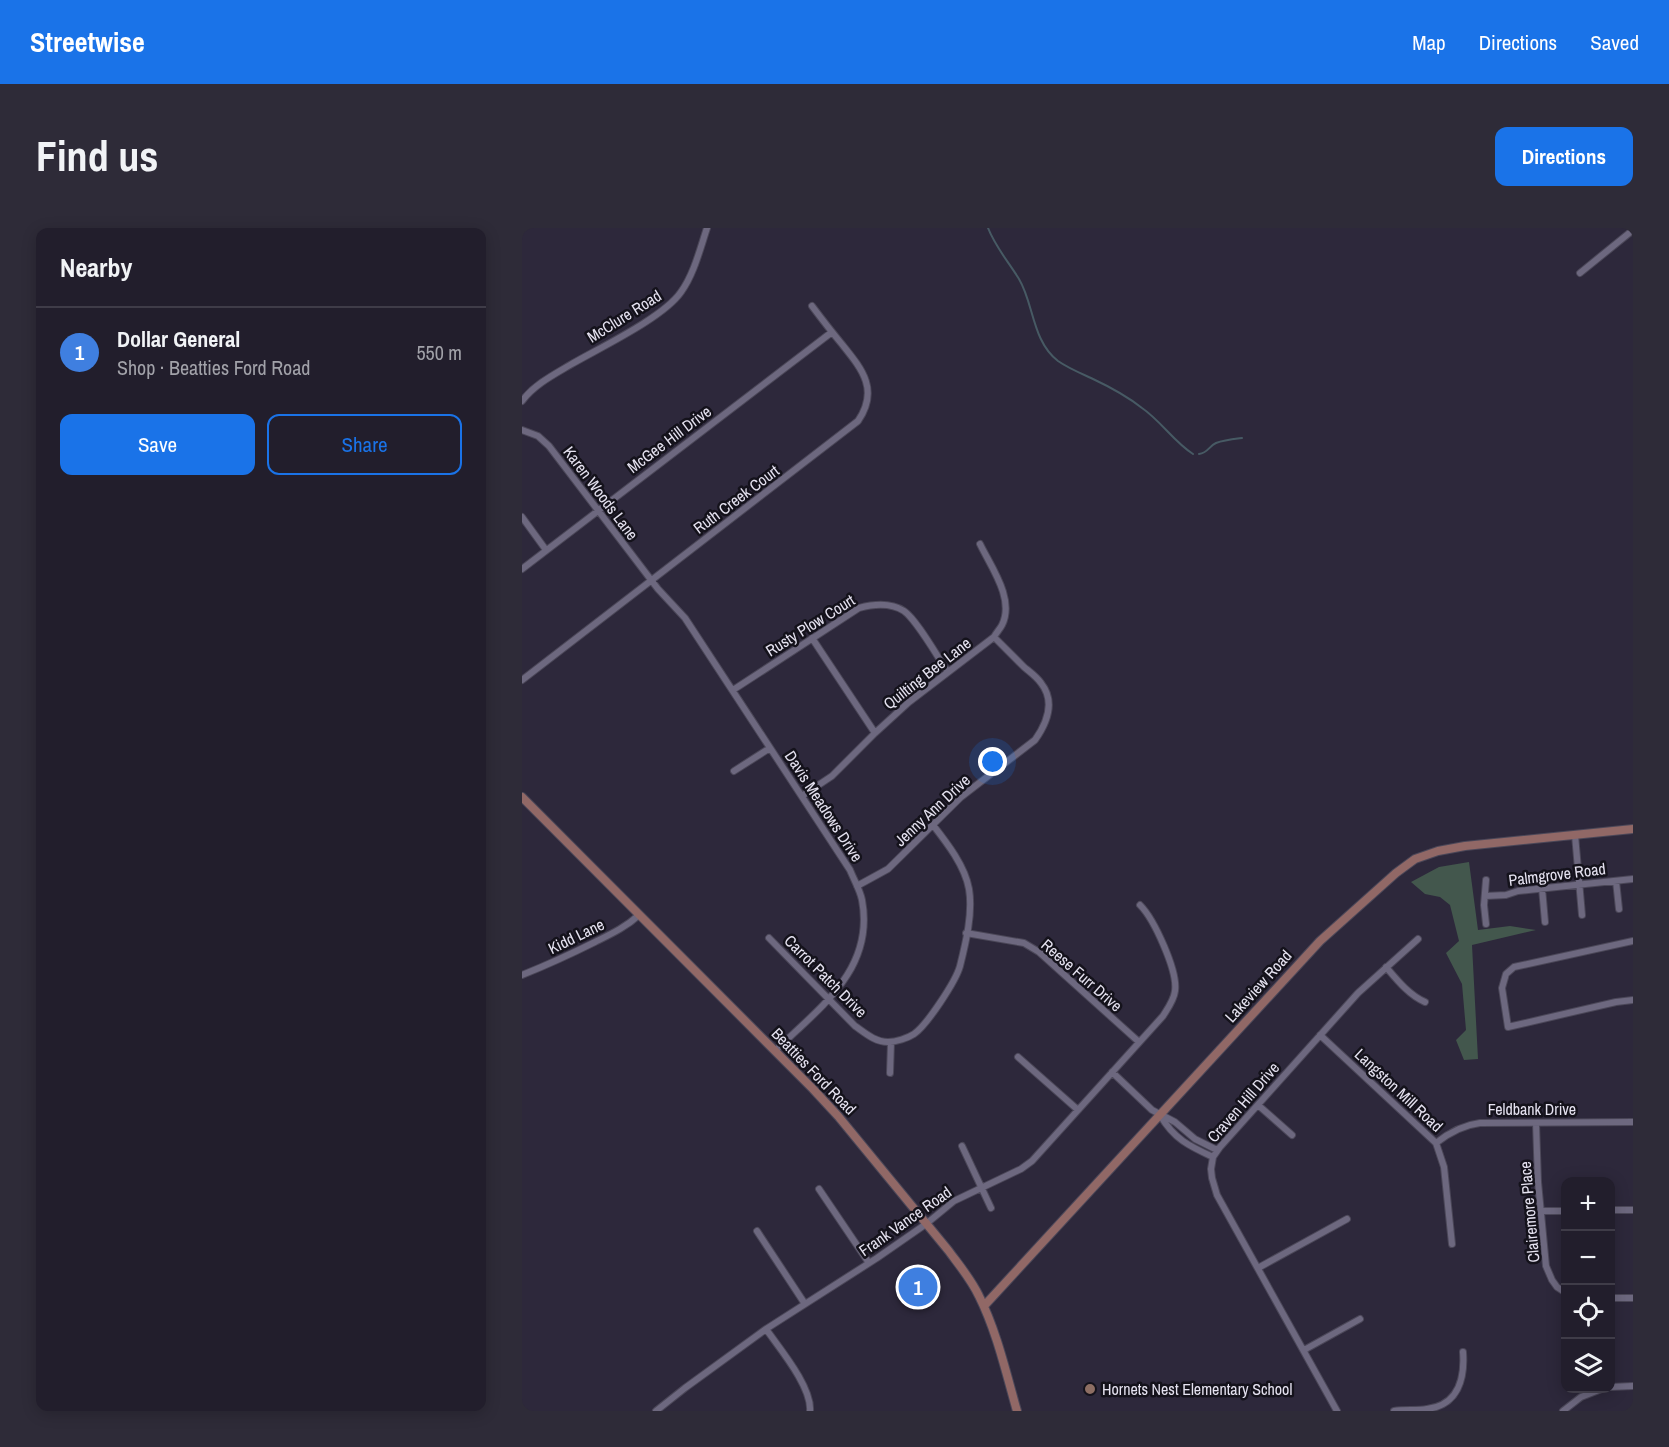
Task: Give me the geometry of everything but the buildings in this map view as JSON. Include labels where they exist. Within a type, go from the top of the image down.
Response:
[{"type":"main road","name":"Beatties Ford Road","points":[[522,797],[838,1116],[926,1224],[964,1272],[984,1305],[1017,1411]]},
{"type":"main road","name":"Lakeview Road","points":[[984,1305],[1320,941],[1396,873],[1415,859],[1438,851],[1466,846],[1633,830]]},
{"type":"street","name":"McClure Road","points":[[522,401],[538,385],[644,322],[675,300],[684,288],[707,228]]},
{"type":"street","points":[[1580,273],[1633,230]]},
{"type":"street","name":"Ruth Creek Court","points":[[522,680],[858,421],[868,400],[866,378],[858,364],[812,306]]},
{"type":"street","name":"McGee Hill Drive","points":[[522,569],[832,332]]},
{"type":"street","name":"Karen Woods Lane","points":[[522,430],[543,440],[652,581]]},
{"type":"street","points":[[522,517],[546,550]]},
{"type":"street","name":"Quilting Bee Lane","points":[[802,796],[832,776],[909,702],[994,637],[1002,625],[1005,599],[980,544]]},
{"type":"street","name":"Davis Meadows Drive","points":[[652,581],[684,618],[732,690],[850,870],[862,899],[864,928],[862,941],[850,973],[829,998],[775,1051]]},
{"type":"street","name":"Rusty Plow Court","points":[[732,690],[859,608],[873,604],[890,606],[905,612],[915,622],[948,672]]},
{"type":"street","name":"Jenny Ann Drive","points":[[857,886],[888,869],[961,797],[1035,740],[1047,719],[1049,709],[1047,694],[1041,683],[994,637]]},
{"type":"street","points":[[812,638],[875,733]]},
{"type":"street","points":[[734,771],[770,748]]},
{"type":"street","points":[[890,1073],[891,1042],[913,1035],[926,1022],[960,967],[966,933],[970,907],[969,887],[962,867],[933,825]]},
{"type":"street","points":[[1575,835],[1582,915]]},
{"type":"street","name":"Palmgrove Road","points":[[1485,896],[1633,879]]},
{"type":"street","points":[[1486,880],[1486,924]]},
{"type":"street","points":[[1616,881],[1619,909]]},
{"type":"street","points":[[1542,888],[1545,922]]},
{"type":"street","name":"Frank Vance Road","points":[[656,1411],[766,1329],[869,1263],[926,1224],[954,1201],[1021,1169],[1032,1161],[1170,1006],[1176,989],[1173,970],[1154,924],[1140,905]]},
{"type":"street","name":"Kidd Lane","points":[[522,975],[557,961],[616,932],[639,915]]},
{"type":"street","name":"Reese Furr Drive","points":[[966,933],[1024,943],[1039,952],[1139,1042]]},
{"type":"street","name":"Carrot Patch Drive","points":[[769,938],[855,1026],[871,1037],[891,1042]]},
{"type":"street","name":"Craven Hill Drive","points":[[1337,1411],[1217,1195],[1211,1169],[1213,1157],[1231,1133],[1358,993],[1418,939]]},
{"type":"street","points":[[1633,940],[1514,967],[1506,974],[1502,988],[1508,1027],[1633,1000]]},
{"type":"street","points":[[1386,968],[1403,986],[1425,1002]]},
{"type":"street","name":"Langston Mill Road","points":[[1320,1035],[1436,1143],[1444,1167],[1452,1244]]},
{"type":"street","points":[[1018,1057],[1077,1110]]},
{"type":"street","points":[[1112,1072],[1160,1115],[1174,1122],[1195,1139],[1218,1150]]},
{"type":"street","points":[[1258,1105],[1292,1135]]},
{"type":"street","points":[[1160,1115],[1169,1130],[1183,1142],[1213,1157]]},
{"type":"street","name":"Feldbank Drive","points":[[1436,1143],[1455,1130],[1480,1122],[1633,1122]]},
{"type":"street","name":"Clairemore Place","points":[[1536,1123],[1540,1211],[1548,1272],[1561,1290]]},
{"type":"street","points":[[962,1146],[991,1208]]},
{"type":"street","points":[[819,1189],[869,1263]]},
{"type":"street","points":[[1615,1210],[1633,1210]]},
{"type":"street","points":[[1540,1211],[1561,1211]]},
{"type":"street","points":[[1258,1268],[1347,1219]]},
{"type":"street","points":[[757,1231],[805,1304]]},
{"type":"street","points":[[1615,1298],[1633,1298]]},
{"type":"street","points":[[1304,1350],[1360,1319]]},
{"type":"street","points":[[766,1329],[801,1381],[807,1393],[810,1411]]},
{"type":"street","points":[[1394,1411],[1426,1409],[1447,1401],[1462,1381],[1463,1352]]},
{"type":"street","points":[[1615,1387],[1633,1386]]},
{"type":"street","points":[[1563,1411],[1581,1397],[1592,1393]]},
{"type":"green space","points":[[1469,862],[1478,930],[1510,926],[1536,930],[1472,945],[1478,1059],[1464,1060],[1456,1040],[1466,1030],[1462,984],[1446,953],[1459,941],[1450,905],[1440,897],[1425,894],[1411,882],[1439,867]]},
{"type":"waterway","points":[[988,228],[1024,289],[1038,333],[1049,353],[1066,366],[1124,395],[1149,413],[1193,454]]},
{"type":"waterway","points":[[1199,454],[1216,443],[1242,438]]},
{"type":"place","name":"Dollar General","points":[[918,1287]]},
{"type":"place","name":"Hornets Nest Elementary School","points":[[1090,1389]]}]
